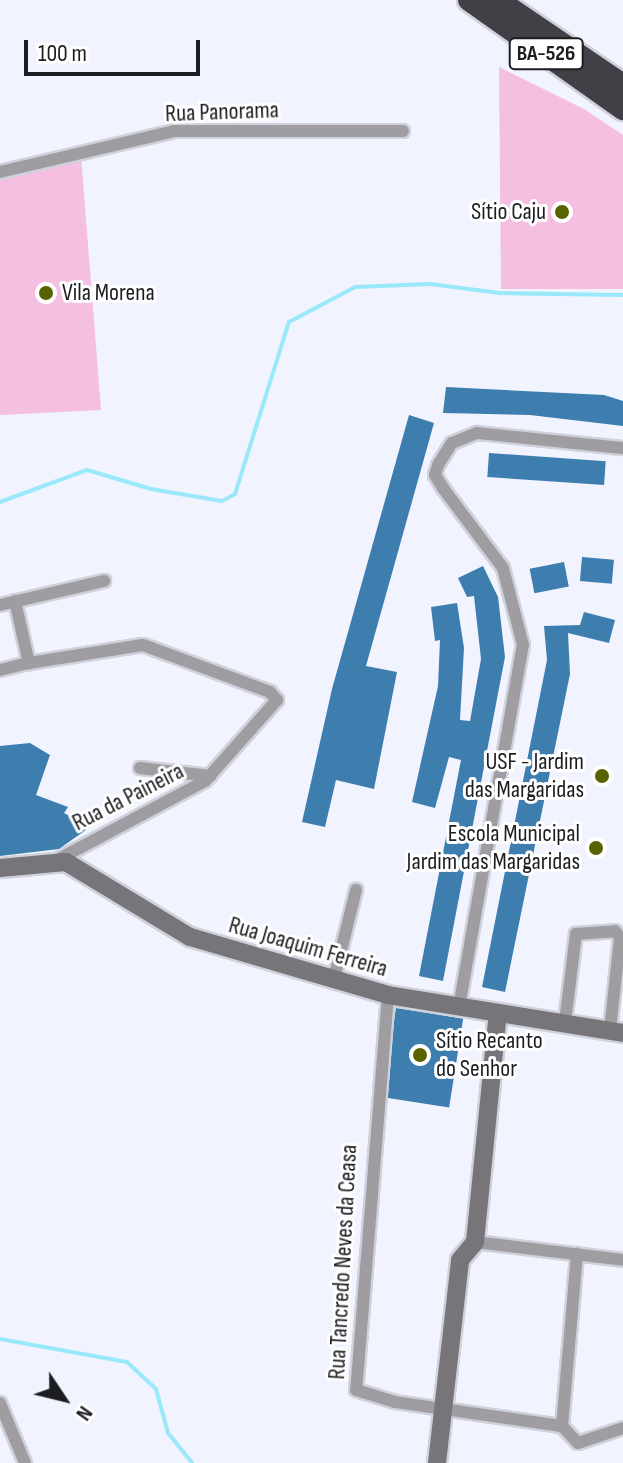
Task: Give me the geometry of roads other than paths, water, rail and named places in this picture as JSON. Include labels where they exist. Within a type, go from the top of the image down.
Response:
[{"type":"highway","name":"BA-526","points":[[469,0],[623,109]]},
{"type":"highway","name":"BA-526","points":[[498,0],[623,85]]},
{"type":"highway","points":[[505,0],[540,28]]},
{"type":"street","name":"Rua Panorama","points":[[0,172],[175,131],[403,131]]},
{"type":"street","points":[[459,1007],[523,645],[503,568],[435,475],[452,443],[477,433],[623,448]]},
{"type":"street","points":[[0,605],[104,581]]},
{"type":"street","points":[[0,670],[29,663],[15,601]]},
{"type":"street","name":"Rua da Paineira","points":[[29,663],[143,645],[277,698],[273,708],[211,776],[57,860]]},
{"type":"street","points":[[140,768],[211,776]]},
{"type":"street","points":[[0,868],[57,860]]},
{"type":"street","name":"Rua Joaquim Ferreira","points":[[57,860],[91,874],[190,937],[279,969],[334,979],[388,995],[617,1032]]},
{"type":"street","points":[[334,979],[356,890]]},
{"type":"street","points":[[565,1022],[576,934],[619,934],[617,1032]]},
{"type":"street","name":"Rua Tancredo Neves da Ceasa","points":[[388,995],[355,1386],[361,1394],[562,1426],[578,1443],[623,1428]]},
{"type":"street","points":[[437,1463],[439,1424],[445,1409],[460,1260],[475,1242],[498,1013]]},
{"type":"street","points":[[475,1242],[623,1260]]},
{"type":"street","points":[[562,1426],[577,1254]]},
{"type":"street","points":[[0,1404],[25,1463]]},
{"type":"waterway","points":[[0,502],[87,470],[151,489],[222,501],[235,494],[289,322],[355,287],[430,284],[499,293],[623,295]]},
{"type":"waterway","points":[[0,1339],[127,1362],[156,1389],[168,1433],[192,1463]]},
{"type":"place","name":"Sítio Caju","points":[[562,212]]},
{"type":"place","name":"Vila Morena","points":[[46,293]]},
{"type":"place","name":"USF - Jardim das Margaridas","points":[[602,776]]},
{"type":"place","name":"Escola Municipal Jardim das Margaridas","points":[[596,848]]},
{"type":"place","name":"Sítio Recanto do Senhor","points":[[420,1055]]}]
